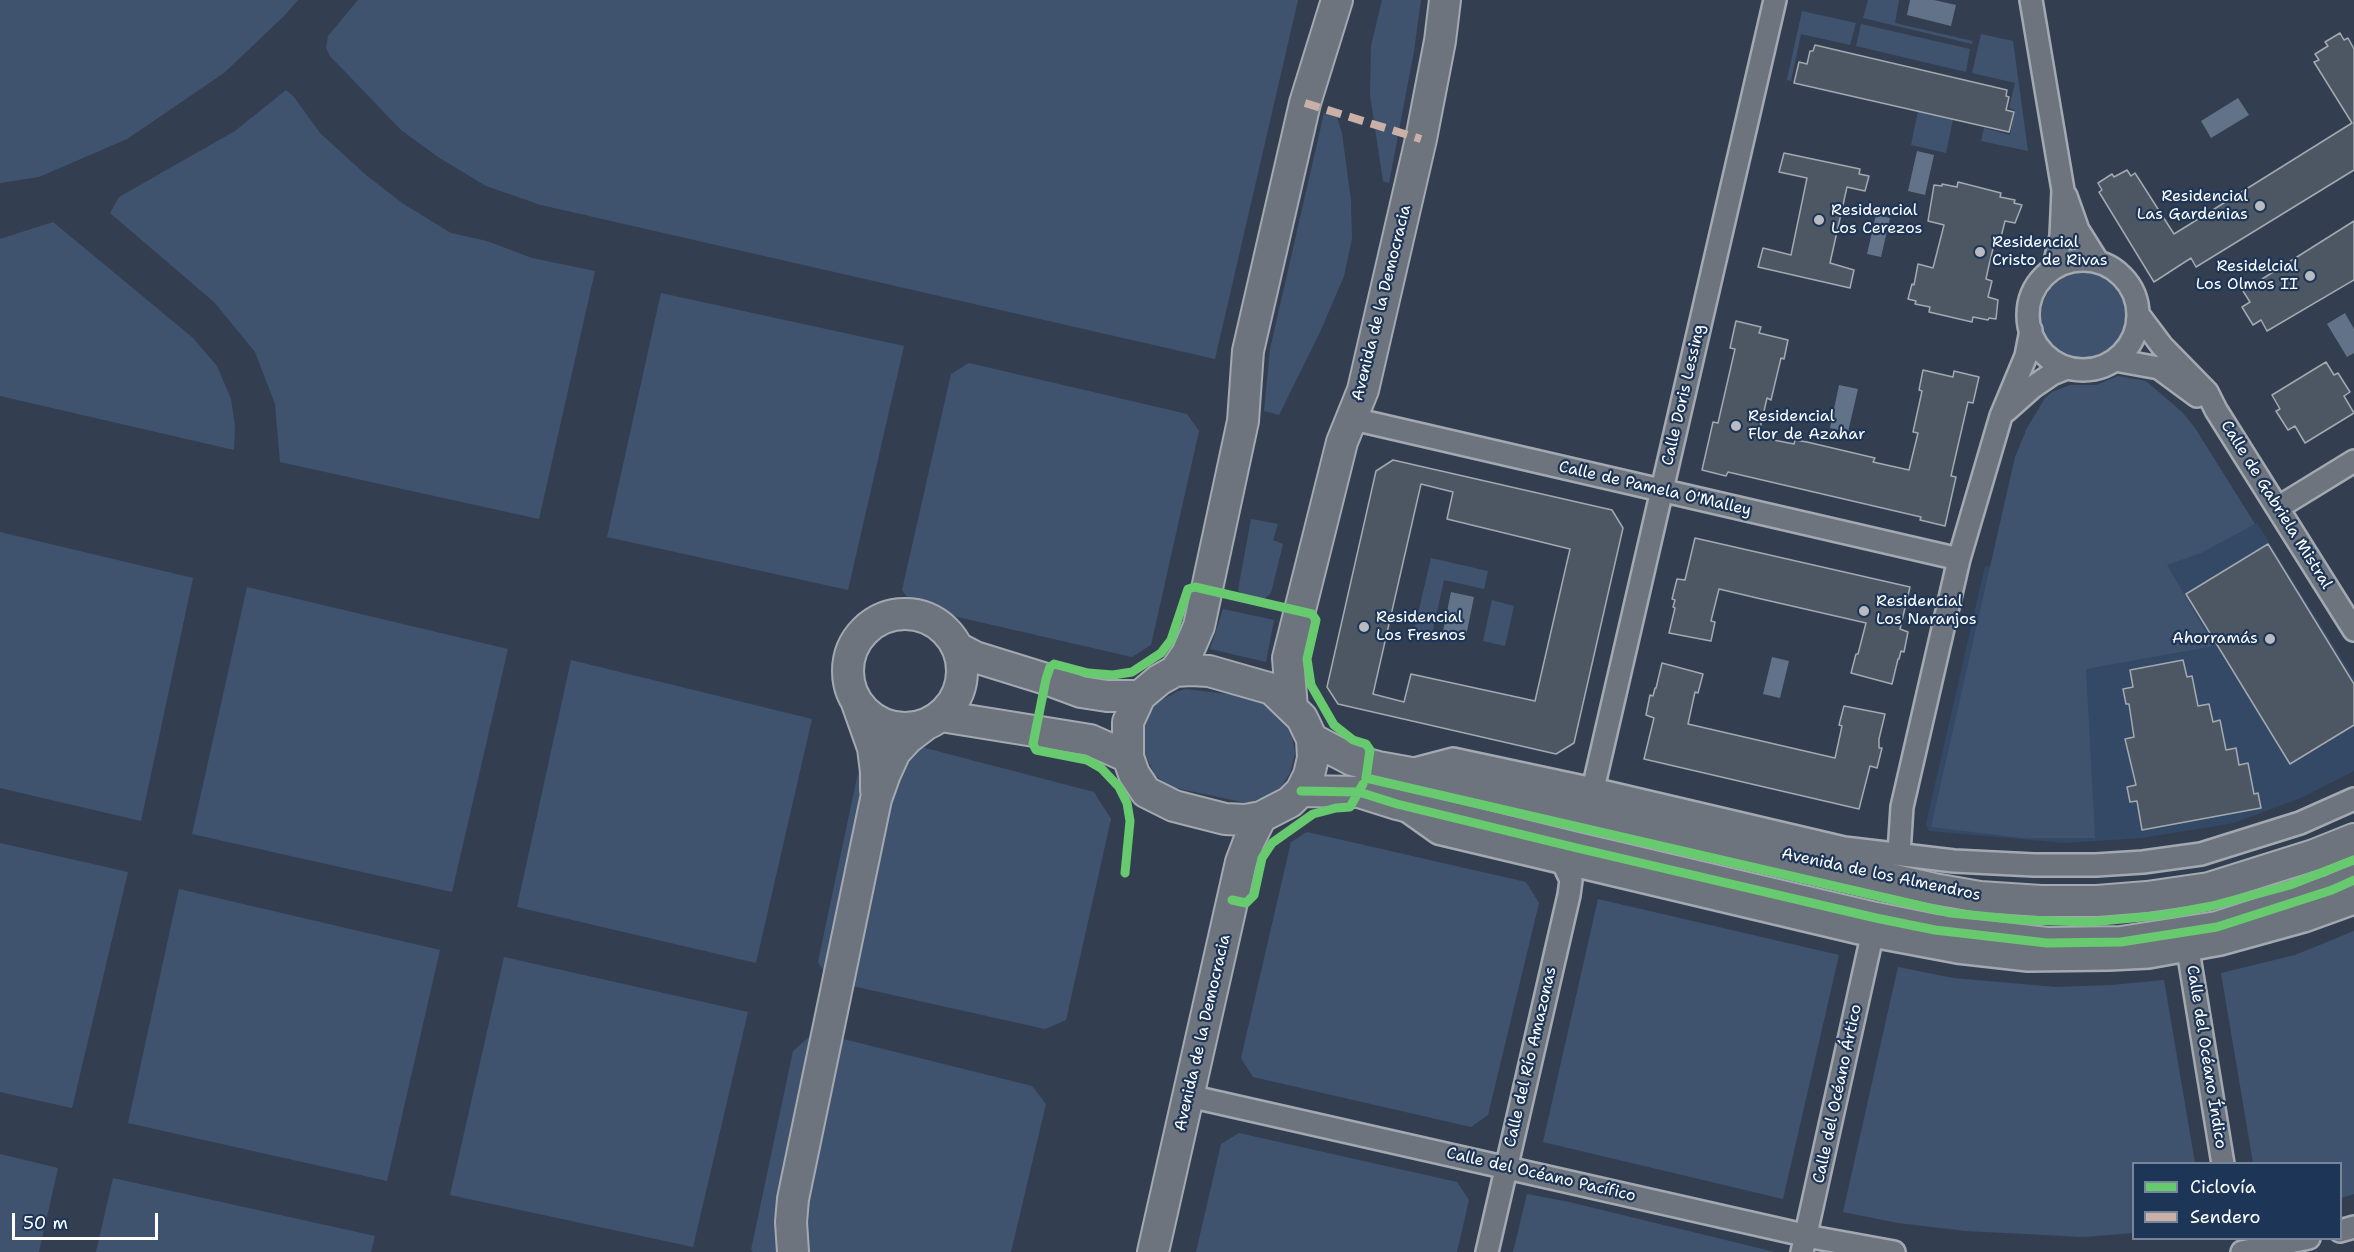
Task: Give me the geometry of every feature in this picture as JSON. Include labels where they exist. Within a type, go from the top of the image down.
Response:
[{"type":"street","points":[[1175,671],[1209,671],[1272,689],[1302,718],[1312,738],[1313,758],[1309,776],[1301,791],[1290,802],[1261,817],[1246,820],[1225,819],[1174,806],[1146,792],[1134,774],[1128,757],[1128,722],[1140,696],[1159,680],[1175,671],[1187,654],[1199,626],[1243,421],[1248,351],[1253,328],[1305,103],[1337,0]]},
{"type":"street","name":"Avenida de la Democracia","points":[[1292,708],[1288,658],[1342,442],[1364,390],[1421,139],[1440,41],[1445,0]]},
{"type":"street","name":"Calle Doris Lessing","points":[[1593,789],[1775,0]]},
{"type":"street","points":[[2031,0],[2063,190],[2078,230],[2098,262]]},
{"type":"street","points":[[2053,269],[2061,236],[2063,190]]},
{"type":"street","points":[[2075,261],[2098,262],[2119,273],[2133,291],[2138,314],[2132,340],[2115,360],[2100,368],[2084,370],[2067,368],[2044,354],[2036,343],[2028,313],[2031,296],[2040,281],[2053,269],[2075,261]]},
{"type":"street","name":"Calle de Gabriela Mistral","points":[[2138,314],[2172,357],[2207,392],[2354,630]]},
{"type":"street","points":[[1899,853],[1902,807],[1959,559],[2001,416],[2026,356],[2031,330]]},
{"type":"street","name":"Calle de Gabriela Mistral","points":[[2115,360],[2159,368],[2217,410]]},
{"type":"street","points":[[2001,416],[2033,387],[2052,374],[2067,368]]},
{"type":"street","name":"Calle de Pamela O'Malley","points":[[1351,420],[1959,559]]},
{"type":"street","points":[[2279,507],[2354,461]]},
{"type":"street","points":[[793,1252],[790,1222],[793,1199],[876,799],[895,752],[908,738],[954,702],[961,685],[963,667],[958,648],[947,632],[932,621],[915,615],[898,613],[879,619],[863,630],[852,646],[848,665],[849,685],[873,748],[876,799]]},
{"type":"street","points":[[958,648],[975,657],[1080,692],[1107,696],[1140,696]]},
{"type":"street","points":[[857,703],[871,717],[888,726],[906,729],[933,720],[1090,740],[1128,757]]},
{"type":"street","name":"Avenida de los Almendros","points":[[1312,738],[1352,760],[1934,889],[1980,897],[2042,901],[2097,901],[2147,897],[2208,888],[2314,855],[2354,839]]},
{"type":"street","name":"Avenida de los Almendros","points":[[1406,771],[1453,759],[1593,789],[1844,848],[1954,861],[2034,865],[2143,862],[2201,854],[2300,824],[2354,800]]},
{"type":"street","points":[[1301,791],[1359,792],[1397,804],[1935,930],[2048,943],[2121,942],[2217,927],[2332,890],[2354,880]]},
{"type":"street","points":[[1397,804],[1438,833],[1872,936],[1965,953],[2028,960],[2148,957],[2221,944],[2293,924],[2354,903]]},
{"type":"street","name":"Avenida de la Democracia","points":[[1153,1252],[1241,862],[1261,817]]},
{"type":"street","name":"Avenida de los Almendros","points":[[1760,849],[1793,836]]},
{"type":"street","name":"Calle del Río Amazonas","points":[[1487,1252],[1569,895],[1570,880],[1563,863]]},
{"type":"street","points":[[1737,885],[1764,910]]},
{"type":"street","name":"Calle del Océano Ártico","points":[[1804,1244],[1872,936]]},
{"type":"street","points":[[1965,953],[1992,936]]},
{"type":"street","points":[[2082,942],[2109,959]]},
{"type":"street","name":"Calle del Océano Índico","points":[[2188,950],[2223,1162]]},
{"type":"street","name":"Calle del Océano Pacífico","points":[[1189,1095],[1506,1167],[1804,1244],[1894,1252]]},
{"type":"street","points":[[2240,1252],[2304,1240]]},
{"type":"shaded area","points":[[0,0],[298,0],[224,73],[127,139],[39,177],[0,183]]},
{"type":"shaded area","points":[[358,0],[1298,0],[1215,359],[541,205],[486,186],[438,157],[401,130],[330,56],[326,48],[328,36]]},
{"type":"shaded area","points":[[1382,0],[1421,0],[1414,51],[1389,183],[1383,181],[1370,95],[1371,46]]},
{"type":"shaded area","points":[[1868,0],[1899,0],[1895,23],[1973,41],[1972,44],[1863,18]]},
{"type":"shaded area","points":[[1910,0],[1934,0],[1956,5],[1951,26],[1907,15]]},
{"type":"shaded area","points":[[1802,11],[1856,23],[1850,45],[1801,34],[1791,81],[1787,80],[1782,102]]},
{"type":"shaded area","points":[[1861,24],[1970,49],[1966,72],[1856,46]]},
{"type":"shaded area","points":[[1981,34],[2013,41],[2028,151],[1981,141],[1984,128],[2010,135],[2015,110],[2009,108],[2015,83],[1972,73]]},
{"type":"shaded area","points":[[286,90],[294,97],[320,133],[366,175],[402,203],[451,233],[487,241],[532,258],[595,271],[539,519],[280,462],[275,404],[255,352],[214,302],[110,213],[119,197],[235,131]]},
{"type":"shaded area","points":[[2238,98],[2249,115],[2211,138],[2201,121]]},
{"type":"shaded area","points":[[1918,111],[1953,119],[1946,153],[1911,145]]},
{"type":"shaded area","points":[[1324,113],[1337,117],[1342,133],[1351,201],[1352,239],[1344,276],[1321,330],[1279,415],[1264,411],[1270,349]]},
{"type":"shaded area","points":[[1917,151],[1934,155],[1925,195],[1908,191]]},
{"type":"shaded area","points":[[1876,215],[1890,218],[1881,257],[1867,254]]},
{"type":"shaded area","points":[[53,222],[193,338],[217,366],[231,399],[235,426],[234,450],[0,396],[0,239]]},
{"type":"shaded area","points":[[2084,273],[2108,280],[2120,292],[2127,316],[2120,340],[2108,352],[2084,359],[2060,352],[2048,340],[2041,316],[2048,292],[2060,280]]},
{"type":"shaded area","points":[[661,293],[904,346],[848,590],[607,537]]},
{"type":"shaded area","points":[[2345,313],[2354,329],[2354,353],[2347,357],[2327,324]]},
{"type":"shaded area","points":[[969,363],[1187,414],[1199,431],[1151,645],[1132,657],[914,607],[902,590],[951,374]]},
{"type":"shaded area","points":[[2118,376],[2146,381],[2182,412],[2195,428],[2255,524],[2201,553],[2167,565],[2214,646],[2086,669],[2095,838],[2023,838],[1931,827],[2015,457],[2027,428],[2045,398],[2052,392],[2070,385],[2096,385]]},
{"type":"shaded area","points":[[1839,385],[1858,389],[1848,432],[1830,428]]},
{"type":"shaded area","points":[[1251,519],[1278,524],[1273,540],[1283,544],[1271,593],[1264,599],[1243,595],[1238,590]]},
{"type":"shaded area","points":[[2257,523],[2354,678],[2354,771],[2303,797],[2234,823],[2142,838],[2065,843],[1929,831],[1926,824],[1985,566],[2031,574],[2200,552]]},
{"type":"shaded area","points":[[0,532],[193,578],[141,821],[0,788]]},
{"type":"shaded area","points":[[1431,558],[1488,571],[1484,589],[1444,580],[1431,639],[1413,635]]},
{"type":"shaded area","points":[[247,587],[508,649],[452,892],[192,834]]},
{"type":"shaded area","points":[[1451,592],[1474,597],[1465,641],[1442,636]]},
{"type":"shaded area","points":[[1492,600],[1514,606],[1505,646],[1483,641]]},
{"type":"shaded area","points":[[1223,609],[1274,620],[1266,662],[1210,649]]},
{"type":"shaded area","points":[[1772,657],[1789,661],[1780,698],[1763,694]]},
{"type":"shaded area","points":[[571,660],[812,719],[756,963],[517,907]]},
{"type":"shaded area","points":[[1186,689],[1236,695],[1265,703],[1282,714],[1292,735],[1295,753],[1290,773],[1281,787],[1267,796],[1247,803],[1171,787],[1155,775],[1143,750],[1141,736],[1144,716],[1153,705]]},
{"type":"shaded area","points":[[883,737],[1094,792],[1111,819],[1066,1020],[1045,1029],[830,981],[818,962],[863,749]]},
{"type":"shaded area","points":[[1307,832],[1526,882],[1539,903],[1488,1115],[1471,1127],[1253,1077],[1241,1058],[1291,842]]},
{"type":"shaded area","points":[[0,843],[128,872],[72,1108],[0,1092]]},
{"type":"shaded area","points":[[179,889],[440,950],[387,1181],[128,1123]]},
{"type":"shaded area","points":[[1598,899],[1839,955],[1783,1199],[1543,1142]]},
{"type":"shaded area","points":[[2354,931],[2354,1194],[2342,1198],[2342,1162],[2253,1162],[2221,973],[2295,955]]},
{"type":"shaded area","points":[[504,957],[748,1012],[693,1247],[450,1195]]},
{"type":"shaded area","points":[[1898,967],[1953,978],[2056,987],[2164,980],[2195,1162],[2132,1162],[2132,1233],[2084,1237],[1966,1231],[1898,1223],[1843,1212]]},
{"type":"shaded area","points":[[815,1032],[1032,1086],[1046,1104],[1011,1252],[753,1252],[751,1250],[793,1051]]},
{"type":"shaded area","points":[[1239,1133],[1457,1182],[1469,1200],[1457,1252],[1196,1252],[1221,1144]]},
{"type":"shaded area","points":[[0,1154],[58,1168],[39,1252],[0,1252]]},
{"type":"shaded area","points":[[113,1178],[375,1236],[371,1252],[96,1252]]},
{"type":"shaded area","points":[[1527,1194],[1569,1202],[1775,1252],[1513,1252]]},
{"type":"building","name":"Residencial Las Gardenias","points":[[2340,33],[2344,40],[2348,38],[2354,49],[2354,170],[2196,267],[2191,258],[2154,282],[2099,192],[2102,190],[2098,183],[2112,174],[2114,177],[2127,170],[2131,176],[2135,173],[2174,234],[2195,221],[2352,123],[2314,62],[2319,60],[2315,54],[2328,46],[2325,42]]},
{"type":"building","points":[[1815,45],[2007,90],[2006,96],[2009,97],[2006,110],[2014,112],[2009,132],[1794,83],[1799,62],[1807,64],[1810,51],[1813,51]]},
{"type":"building","name":"Residencial Los Cerezos","points":[[1784,153],[1860,169],[1859,174],[1869,176],[1865,191],[1847,187],[1830,263],[1854,270],[1850,288],[1758,267],[1763,248],[1791,255],[1807,178],[1779,172]]},
{"type":"building","name":"Residencial Cristo de Rivas","points":[[1958,182],[2001,193],[2000,197],[2015,200],[2014,203],[2022,205],[2015,223],[2005,221],[2001,237],[1996,236],[1989,265],[1986,279],[1992,281],[1988,297],[1998,300],[1996,319],[1973,317],[1972,322],[1929,312],[1930,307],[1915,304],[1916,301],[1908,299],[1912,284],[1914,285],[1918,264],[1933,268],[1944,225],[1928,221],[1934,185],[1957,187]]},
{"type":"building","name":"Residelcial Los Olmos II","points":[[2354,221],[2354,280],[2267,331],[2261,320],[2253,325],[2242,307],[2250,302],[2243,291]]},
{"type":"building","name":"Residencial Flor de Azahar","points":[[1736,321],[1761,327],[1759,333],[1788,340],[1784,359],[1781,358],[1771,400],[1767,398],[1758,437],[1794,444],[1795,440],[1807,442],[1875,458],[1873,462],[1909,470],[1918,433],[1913,432],[1922,391],[1919,390],[1923,370],[1953,377],[1954,371],[1979,377],[1973,403],[1968,402],[1951,476],[1956,477],[1945,526],[1920,520],[1921,517],[1728,472],[1726,476],[1702,470],[1713,422],[1718,423],[1735,349],[1730,348]]},
{"type":"building","points":[[2326,362],[2334,375],[2338,373],[2350,392],[2344,396],[2354,413],[2305,443],[2295,426],[2288,430],[2276,411],[2280,409],[2272,395]]},
{"type":"building","name":"Residencial Los Fresnos","points":[[1393,460],[1612,510],[1623,528],[1574,743],[1556,754],[1338,704],[1327,687],[1376,471]],"holes":[[[1421,484],[1453,492],[1447,519],[1570,549],[1535,701],[1411,674],[1404,702],[1373,694]]]},
{"type":"building","name":"Residencial Los Naranjos","points":[[1695,538],[1910,587],[1900,629],[1908,632],[1904,652],[1901,651],[1898,659],[1892,684],[1851,673],[1866,623],[1719,589],[1711,621],[1715,622],[1711,641],[1669,633],[1675,608],[1673,607],[1675,600],[1672,599],[1677,579],[1685,580]]},
{"type":"building","name":"Ahorramás","points":[[2268,544],[2354,684],[2354,725],[2290,764],[2186,594]]},
{"type":"building","points":[[2183,660],[2187,677],[2192,676],[2198,706],[2209,704],[2213,722],[2220,720],[2226,750],[2236,748],[2239,765],[2248,763],[2254,794],[2258,793],[2261,808],[2142,830],[2137,801],[2130,802],[2127,787],[2136,785],[2125,739],[2134,737],[2129,704],[2126,704],[2123,689],[2133,687],[2130,670]]},
{"type":"building","points":[[1662,663],[1703,674],[1698,693],[1695,692],[1688,724],[1835,758],[1844,706],[1885,714],[1879,739],[1879,748],[1882,748],[1877,768],[1870,766],[1859,809],[1644,759],[1654,718],[1646,715],[1650,695],[1653,696],[1656,688]]},
{"type":"marked path","points":[[1305,103],[1421,139]]},
{"type":"cycle path","points":[[1125,873],[1130,821],[1127,803],[1119,787],[1101,768],[1087,760],[1036,750],[1033,744],[1046,679],[1050,667],[1054,664],[1088,673],[1113,675],[1132,672],[1161,653],[1171,640],[1188,589],[1195,587],[1312,614],[1316,620],[1307,659],[1311,685],[1334,725],[1353,740],[1366,744],[1370,750],[1366,778],[1951,913],[2021,920],[2090,922],[2164,915],[2212,906],[2290,885],[2354,860]]},
{"type":"cycle path","points":[[1232,900],[1246,903],[1254,895],[1262,858],[1272,843],[1313,814],[1350,807],[1363,784]]},
{"type":"cycle path","points":[[1301,791],[1359,792],[1397,804],[1577,848],[1876,918],[1935,930],[2047,943],[2121,942],[2217,927],[2332,890],[2354,880]]},
{"type":"place","name":"Residencial Las Gardenias","points":[[2260,206]]},
{"type":"place","name":"Residencial Los Cerezos","points":[[1819,220]]},
{"type":"place","name":"Residencial Cristo de Rivas","points":[[1980,252]]},
{"type":"place","name":"Residelcial Los Olmos II","points":[[2310,276]]},
{"type":"place","name":"Residencial Flor de Azahar","points":[[1736,426]]},
{"type":"place","name":"Residencial Los Naranjos","points":[[1864,611]]},
{"type":"place","name":"Residencial Los Fresnos","points":[[1364,627]]},
{"type":"place","name":"Ahorramás","points":[[2270,639]]}]
